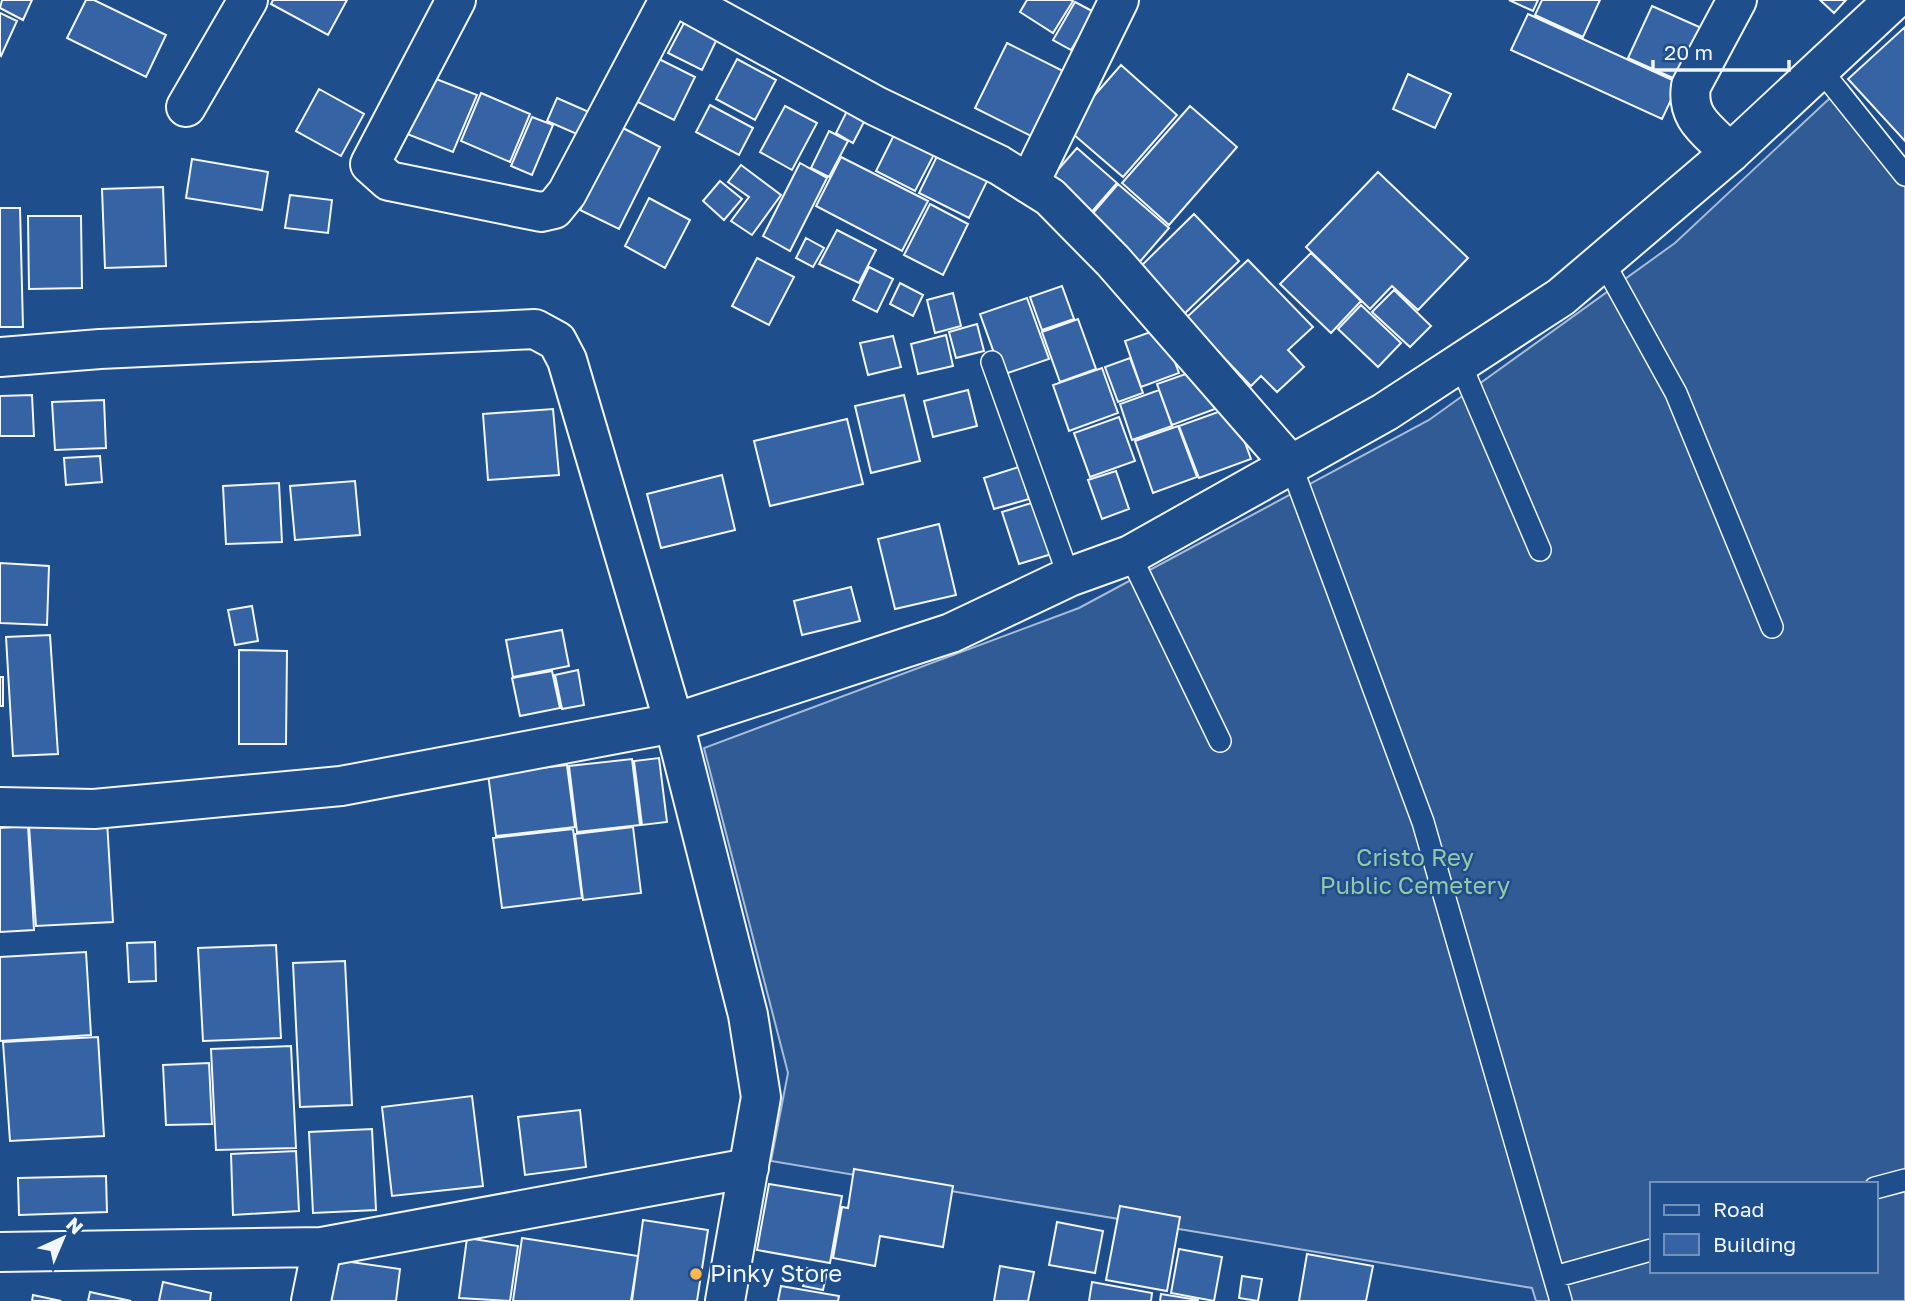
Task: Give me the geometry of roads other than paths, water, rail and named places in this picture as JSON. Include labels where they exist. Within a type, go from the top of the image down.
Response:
[{"type":"street","points":[[186,107],[247,0]]},
{"type":"street","points":[[456,0],[370,164],[389,181],[541,212],[554,209],[567,192],[669,0]]},
{"type":"street","points":[[683,0],[876,106],[999,165],[1049,197],[1113,261],[1291,465]]},
{"type":"street","points":[[1029,184],[1119,0]]},
{"type":"street","points":[[1730,153],[1690,112],[1689,99],[1691,86],[1737,0]]},
{"type":"street","points":[[0,807],[94,809],[341,786],[674,723],[951,633],[1069,577],[1130,555],[1385,412],[1561,296],[1730,153],[1894,0]]},
{"type":"street","points":[[0,357],[100,349],[536,329],[557,341],[567,360],[674,723],[748,1015],[761,1097],[725,1301]]},
{"type":"street","points":[[0,1252],[322,1247],[749,1168]]},
{"type":"street","points":[[310,1301],[322,1247]]},
{"type":"lane","points":[[1821,70],[1905,175]]},
{"type":"lane","points":[[1603,261],[1676,393],[1772,627]]},
{"type":"lane","points":[[992,362],[1069,577]]},
{"type":"lane","points":[[1460,363],[1540,550]]},
{"type":"lane","points":[[1291,465],[1423,822],[1561,1301]]},
{"type":"lane","points":[[1130,555],[1220,741]]},
{"type":"lane","points":[[1877,1187],[1905,1180]]},
{"type":"lane","points":[[1554,1277],[1650,1250]]},
{"type":"place","name":"Pinky Store","points":[[696,1274]]},
{"type":"park label","name":"Cristo Rey Public Cemetery","points":[[1415,872]]}]
